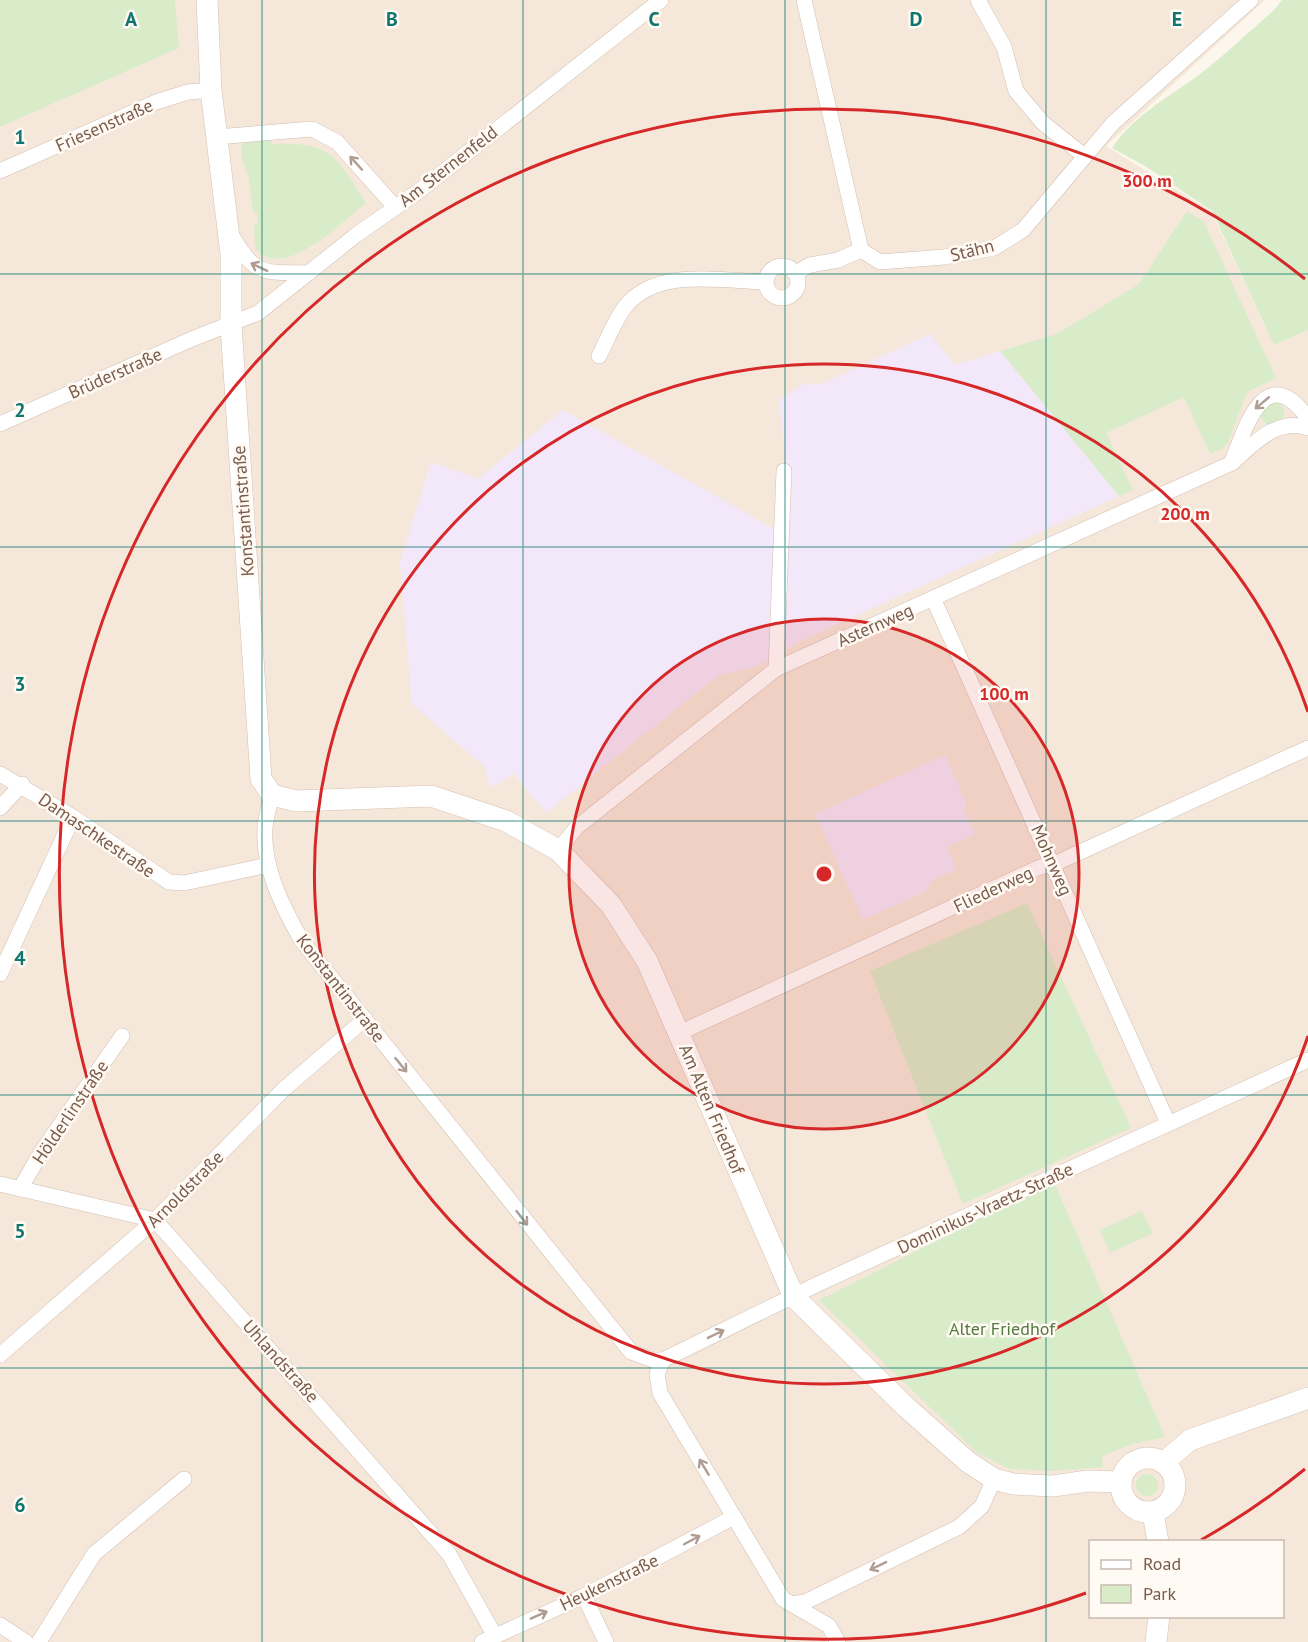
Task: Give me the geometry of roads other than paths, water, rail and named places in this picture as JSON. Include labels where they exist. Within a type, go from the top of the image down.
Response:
[{"type":"street","name":"Konstantinstraße","points":[[207,0],[211,90],[232,271],[231,325],[261,779],[272,795],[265,828],[268,865],[289,918],[302,941],[364,1019],[631,1352],[644,1358],[663,1360]]},
{"type":"street","name":"Am Sternenfeld","points":[[231,325],[258,314],[395,207],[419,191],[661,0]]},
{"type":"street","points":[[795,273],[810,265],[838,260],[861,250],[804,0]]},
{"type":"street","points":[[978,0],[1004,47],[1016,91],[1043,123],[1083,155]]},
{"type":"street","name":"Stähn","points":[[861,250],[880,262],[944,257],[994,248],[1023,230],[1083,155],[1146,91],[1251,0]]},
{"type":"street","name":"Friesenstraße","points":[[0,171],[156,102],[188,92],[211,90]]},
{"type":"street","points":[[216,137],[312,129],[337,142],[395,207]]},
{"type":"street","name":"Konstantinstraße","points":[[228,229],[243,255],[257,268],[271,272],[309,273]]},
{"type":"street","points":[[777,267],[788,267],[795,273],[799,283],[795,292],[787,298],[776,298],[768,292],[765,282],[769,273],[777,267]]},
{"type":"street","points":[[599,356],[625,306],[650,286],[682,279],[765,282]]},
{"type":"street","name":"Brüderstraße","points":[[0,424],[192,339],[231,325]]},
{"type":"street","points":[[1232,463],[1249,419],[1263,399],[1274,395],[1284,396],[1308,418]]},
{"type":"street","name":"Asternweg","points":[[558,850],[577,828],[776,669],[1232,463],[1263,435],[1284,426],[1308,428]]},
{"type":"street","points":[[776,669],[784,471]]},
{"type":"street","name":"Mohnweg","points":[[933,598],[1054,864],[1168,1124]]},
{"type":"street","name":"Fliederweg","points":[[679,1033],[1040,867],[1054,864],[1308,748]]},
{"type":"street","name":"Damaschkestraße","points":[[0,774],[22,784],[169,882],[184,883],[268,865]]},
{"type":"street","points":[[0,808],[22,784]]},
{"type":"street","name":"Am Alten Friedhof","points":[[272,795],[296,801],[431,796],[506,821],[558,850],[611,905],[647,961],[794,1296],[906,1407],[968,1462],[994,1479],[1013,1484],[1053,1486],[1088,1481],[1120,1482]]},
{"type":"street","points":[[2,966],[73,817]]},
{"type":"street","name":"Arnoldstraße","points":[[0,1355],[155,1220],[283,1090],[364,1019]]},
{"type":"street","name":"Hölderlinstraße","points":[[20,1189],[42,1151],[122,1036]]},
{"type":"street","name":"Dominikus-Vraetz-Straße","points":[[663,1360],[794,1296],[1308,1060]]},
{"type":"street","points":[[0,1184],[155,1220]]},
{"type":"street","name":"Uhlandstraße","points":[[155,1220],[301,1383],[449,1554],[489,1639]]},
{"type":"street","points":[[663,1360],[657,1374],[660,1392],[783,1599],[790,1605],[808,1611],[830,1626],[838,1642]]},
{"type":"street","points":[[1163,1463],[1190,1440],[1308,1398]]},
{"type":"street","points":[[1148,1458],[1163,1463],[1173,1475],[1175,1491],[1167,1505],[1153,1513],[1132,1508],[1122,1497],[1120,1482],[1127,1468],[1134,1461],[1148,1458]]},
{"type":"street","points":[[39,1642],[94,1554],[184,1479]]},
{"type":"street","points":[[790,1605],[805,1602],[960,1527],[982,1506],[994,1479]]},
{"type":"street","points":[[1153,1513],[1158,1540]]},
{"type":"street","name":"Heukenstraße","points":[[489,1639],[584,1596],[734,1517]]},
{"type":"street","points":[[584,1596],[606,1642]]},
{"type":"street","points":[[1156,1642],[1159,1618]]},
{"type":"street","points":[[0,1625],[26,1642]]},
{"type":"park label","name":"Alter Friedhof","points":[[1002,1328]]}]
